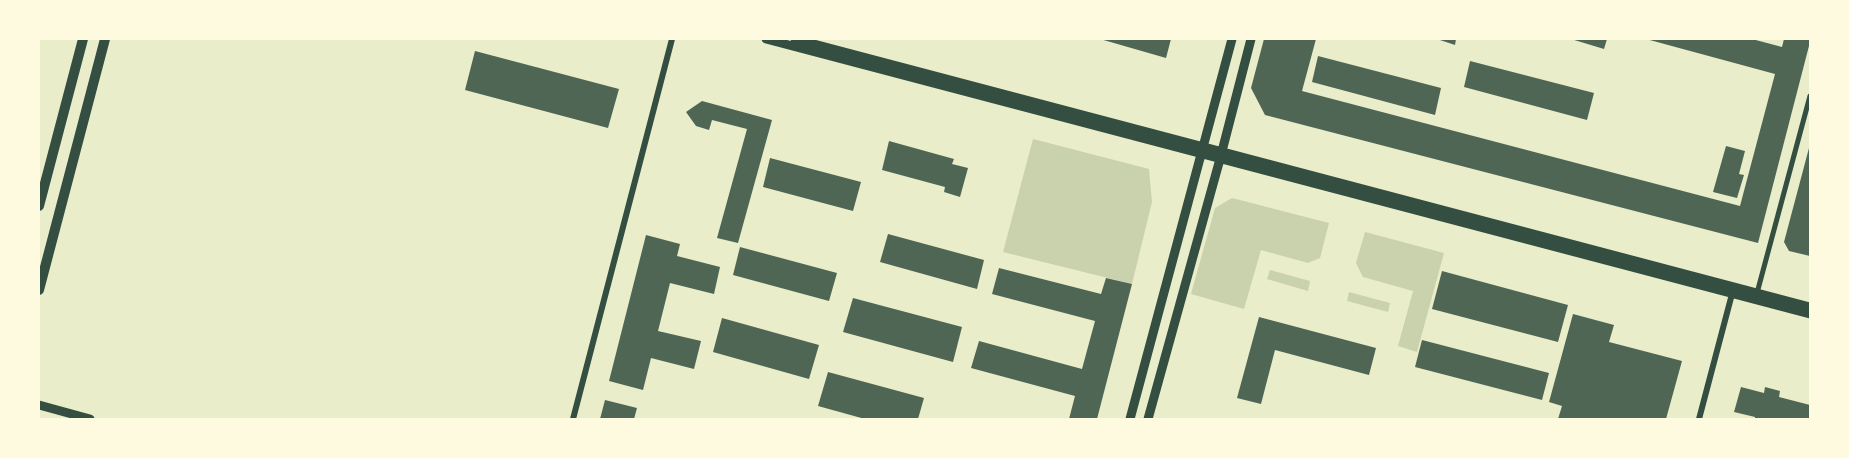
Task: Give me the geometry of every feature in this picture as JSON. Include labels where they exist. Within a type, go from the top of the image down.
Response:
[{"type":"main road","points":[[39,206],[83,39]]},
{"type":"main road","points":[[39,290],[105,39]]},
{"type":"street","points":[[573,419],[672,39]]},
{"type":"street","points":[[766,39],[1810,307]]},
{"type":"street","points":[[795,39],[1202,150]]},
{"type":"street","points":[[1130,419],[1232,39]]},
{"type":"street","points":[[1148,419],[1251,39]]},
{"type":"street","points":[[1757,293],[1810,96]]},
{"type":"street","points":[[1221,155],[1810,314]]},
{"type":"street","points":[[1699,419],[1732,294]]},
{"type":"street","points":[[39,405],[90,419]]},
{"type":"green space","points":[[1033,139],[1149,169],[1152,202],[1132,284],[1003,252]]},
{"type":"green space","points":[[1232,198],[1329,223],[1320,258],[1308,263],[1261,250],[1244,309],[1191,294],[1215,208]]},
{"type":"green space","points":[[1365,232],[1444,253],[1417,352],[1398,346],[1413,291],[1363,277],[1356,263]]},
{"type":"green space","points":[[1270,270],[1310,281],[1308,291],[1267,279]]},
{"type":"green space","points":[[1349,292],[1390,303],[1388,312],[1347,301]]},
{"type":"building","points":[[1100,39],[1171,39],[1166,58]]},
{"type":"building","points":[[1264,39],[1316,39],[1302,91],[1740,206],[1775,74],[1646,39],[1752,39],[1782,47],[1784,39],[1810,39],[1810,42],[1758,243],[1265,115],[1251,88]]},
{"type":"building","points":[[1437,39],[1456,39],[1455,45]]},
{"type":"building","points":[[1571,39],[1607,39],[1604,49]]},
{"type":"building","points":[[475,51],[619,89],[608,128],[465,90]]},
{"type":"building","points":[[1318,56],[1441,88],[1435,115],[1312,82]]},
{"type":"building","points":[[1470,61],[1594,93],[1587,120],[1464,87]]},
{"type":"building","points":[[702,101],[772,120],[738,243],[717,238],[747,129],[712,120],[709,130],[696,126],[686,112]]},
{"type":"building","points":[[889,141],[954,159],[952,164],[968,168],[960,197],[944,192],[945,187],[882,170]]},
{"type":"building","points":[[1726,146],[1745,151],[1739,174],[1744,175],[1737,198],[1713,192]]},
{"type":"building","points":[[1809,148],[1810,256],[1789,251],[1784,242]]},
{"type":"building","points":[[770,158],[861,182],[853,211],[763,187]]},
{"type":"building","points":[[888,234],[984,260],[977,289],[880,262]]},
{"type":"building","points":[[646,235],[680,244],[677,256],[720,267],[714,294],[670,283],[658,331],[701,341],[694,369],[651,358],[643,390],[609,381]]},
{"type":"building","points":[[740,247],[837,273],[829,301],[733,275]]},
{"type":"building","points":[[999,268],[1101,294],[1106,278],[1132,284],[1097,419],[1069,419],[1075,396],[971,368],[979,341],[1082,369],[1095,321],[992,294]]},
{"type":"building","points":[[1442,271],[1568,305],[1558,342],[1432,309]]},
{"type":"building","points":[[853,298],[962,327],[953,362],[843,332]]},
{"type":"building","points":[[1573,314],[1614,325],[1609,342],[1682,361],[1666,419],[1558,419],[1562,406],[1549,402]]},
{"type":"building","points":[[1259,317],[1376,348],[1369,375],[1275,350],[1261,404],[1237,398]]},
{"type":"building","points":[[722,318],[819,345],[809,379],[713,352]]},
{"type":"building","points":[[1422,340],[1549,373],[1542,400],[1415,367]]},
{"type":"building","points":[[828,372],[924,398],[918,419],[865,419],[818,406]]},
{"type":"building","points":[[1741,387],[1764,393],[1765,387],[1780,391],[1779,397],[1810,405],[1810,419],[1755,419],[1755,417],[1734,412]]},
{"type":"building","points":[[605,400],[637,408],[634,419],[600,419]]}]
